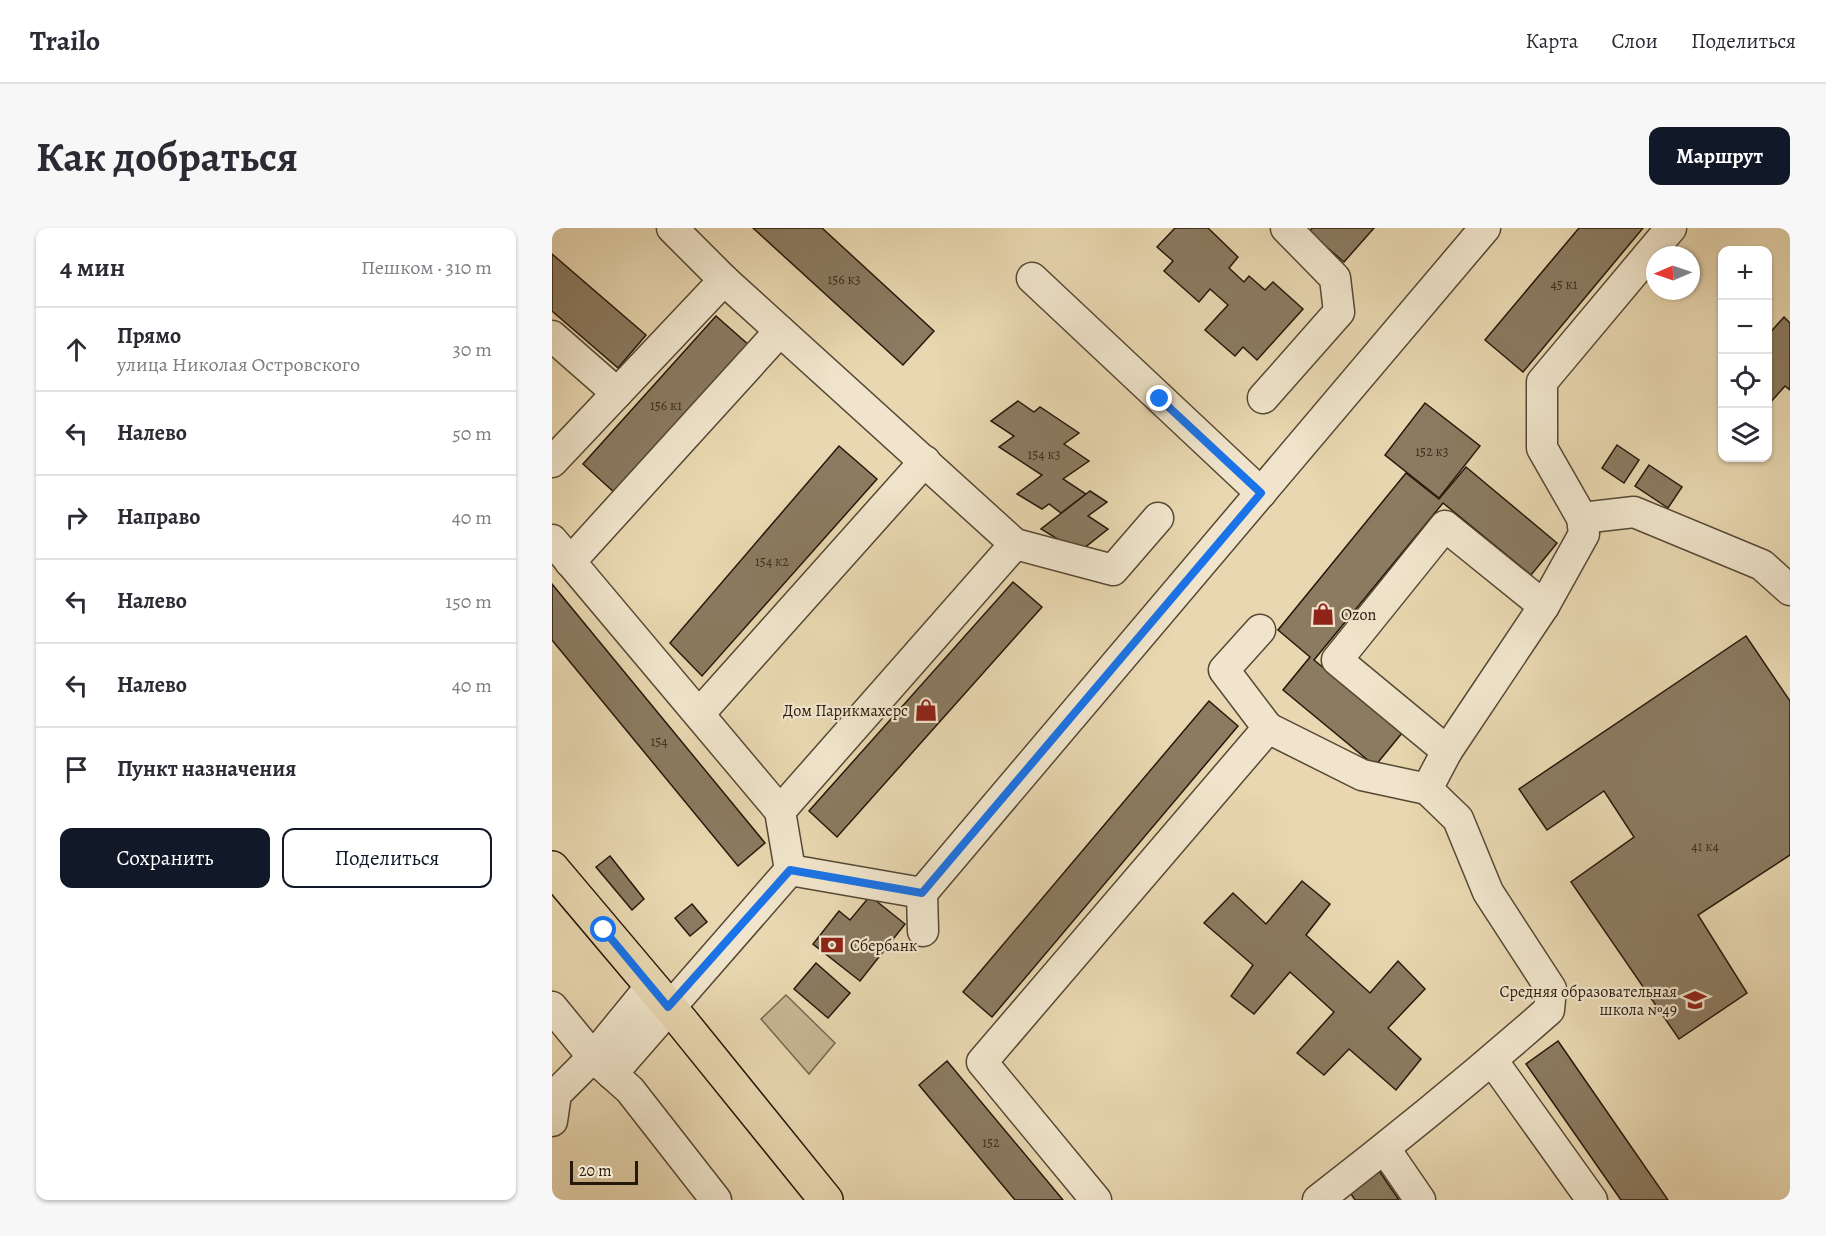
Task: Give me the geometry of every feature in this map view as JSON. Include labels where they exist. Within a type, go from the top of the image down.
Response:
[{"type":"main road","points":[[552,868],[826,1200]]},
{"type":"street","points":[[672,228],[724,280],[1015,544],[1113,570],[1158,518]]},
{"type":"street","points":[[1263,398],[1339,312],[1335,278],[1286,228]]},
{"type":"street","points":[[923,931],[922,893],[1485,228]]},
{"type":"street","points":[[1427,789],[1447,751],[1544,606],[1584,534],[1582,518],[1542,448],[1542,382],[1671,228]]},
{"type":"street","points":[[1032,278],[1261,493]]},
{"type":"street","points":[[552,462],[724,280]]},
{"type":"street","points":[[780,331],[561,551],[780,811],[790,870]]},
{"type":"street","points":[[552,336],[617,393]]},
{"type":"street","points":[[699,714],[925,461]]},
{"type":"street","points":[[1582,518],[1634,512],[1762,565],[1790,590]]},
{"type":"street","points":[[1447,751],[1337,660],[1445,526],[1544,606]]},
{"type":"street","points":[[780,811],[1015,544]]},
{"type":"street","points":[[1260,630],[1224,670],[1268,728],[1362,775],[1427,789],[1458,819],[1488,892],[1551,989],[1549,1010],[1385,1149],[1318,1200]]},
{"type":"street","points":[[1096,1200],[982,1062],[1268,728]]},
{"type":"street","points":[[790,870],[922,893]]},
{"type":"street","points":[[552,1121],[555,1094],[602,1065],[660,997],[790,870]]},
{"type":"street","points":[[552,1007],[602,1065],[630,1090],[716,1200]]},
{"type":"street","points":[[1492,1060],[1592,1200]]},
{"type":"street","points":[[1385,1149],[1420,1200]]},
{"type":"shaded area","points":[[786,995],[835,1043],[809,1074],[761,1019]]},
{"type":"building","points":[[753,228],[822,228],[934,331],[903,365]]},
{"type":"building","points":[[1175,228],[1208,228],[1238,257],[1229,268],[1244,282],[1249,276],[1265,290],[1273,282],[1303,309],[1257,360],[1243,347],[1235,356],[1205,330],[1228,305],[1210,289],[1199,302],[1164,271],[1173,261],[1157,247]]},
{"type":"building","points":[[1312,228],[1374,228],[1344,262],[1309,232]]},
{"type":"building","points":[[1579,228],[1643,228],[1523,372],[1485,340]]},
{"type":"building","points":[[552,254],[646,335],[618,368],[552,311]]},
{"type":"building","points":[[716,316],[750,346],[616,494],[583,464]]},
{"type":"building","points":[[1784,317],[1790,323],[1790,390],[1785,386],[1772,401],[1772,354],[1772,330]]},
{"type":"building","points":[[1018,401],[1034,412],[1040,407],[1079,433],[1064,444],[1089,461],[1063,479],[1086,494],[1061,513],[1049,504],[1042,509],[1017,494],[1042,475],[999,447],[1014,436],[991,421]]},
{"type":"building","points":[[1425,403],[1480,446],[1439,498],[1385,455]]},
{"type":"building","points":[[1617,445],[1639,460],[1624,483],[1602,468]]},
{"type":"building","points":[[839,446],[877,479],[702,676],[670,643]]},
{"type":"building","points":[[1649,465],[1682,487],[1668,508],[1635,486]]},
{"type":"building","points":[[1466,467],[1557,543],[1531,575],[1443,503],[1314,660],[1402,733],[1375,766],[1283,690],[1310,657],[1278,630],[1406,473],[1439,499]]},
{"type":"building","points":[[1090,491],[1107,502],[1088,516],[1108,529],[1079,552],[1041,529]]},
{"type":"building","points":[[1013,582],[1042,607],[837,837],[809,811]]},
{"type":"building","points":[[552,584],[765,843],[738,866],[552,640]]},
{"type":"building","points":[[1746,636],[1790,701],[1790,855],[1698,915],[1747,993],[1679,1039],[1571,882],[1634,837],[1604,791],[1547,830],[1519,789]]},
{"type":"building","points":[[1209,701],[1238,726],[992,1017],[963,992]]},
{"type":"building","points":[[610,856],[644,899],[632,910],[596,867]]},
{"type":"building","points":[[1302,881],[1330,904],[1306,935],[1370,993],[1398,961],[1425,989],[1388,1028],[1421,1059],[1396,1090],[1349,1049],[1324,1075],[1297,1053],[1334,1012],[1290,972],[1254,1014],[1231,996],[1253,965],[1204,923],[1233,893],[1266,924]]},
{"type":"building","points":[[870,896],[905,924],[860,981],[813,944],[839,911],[850,920]]},
{"type":"building","points":[[692,904],[707,922],[690,936],[675,918]]},
{"type":"building","points":[[816,963],[850,993],[828,1018],[794,989]]},
{"type":"building","points":[[1558,1041],[1668,1200],[1621,1200],[1526,1064]]},
{"type":"building","points":[[947,1061],[1063,1200],[1015,1200],[919,1085]]},
{"type":"building","points":[[1373,1162],[1399,1200],[1355,1200],[1343,1182]]},
{"type":"place","name":"Ozon","points":[[1323,614]]},
{"type":"place","name":"Дом Парикмахерс","points":[[926,710]]},
{"type":"place","name":"Сбербанк","points":[[832,945]]},
{"type":"place","name":"Средняя образовательная школа №49","points":[[1695,1000]]},
{"type":"route","points":[[604,930],[668,1007],[790,870],[922,893],[1261,493],[1160,399]]}]
